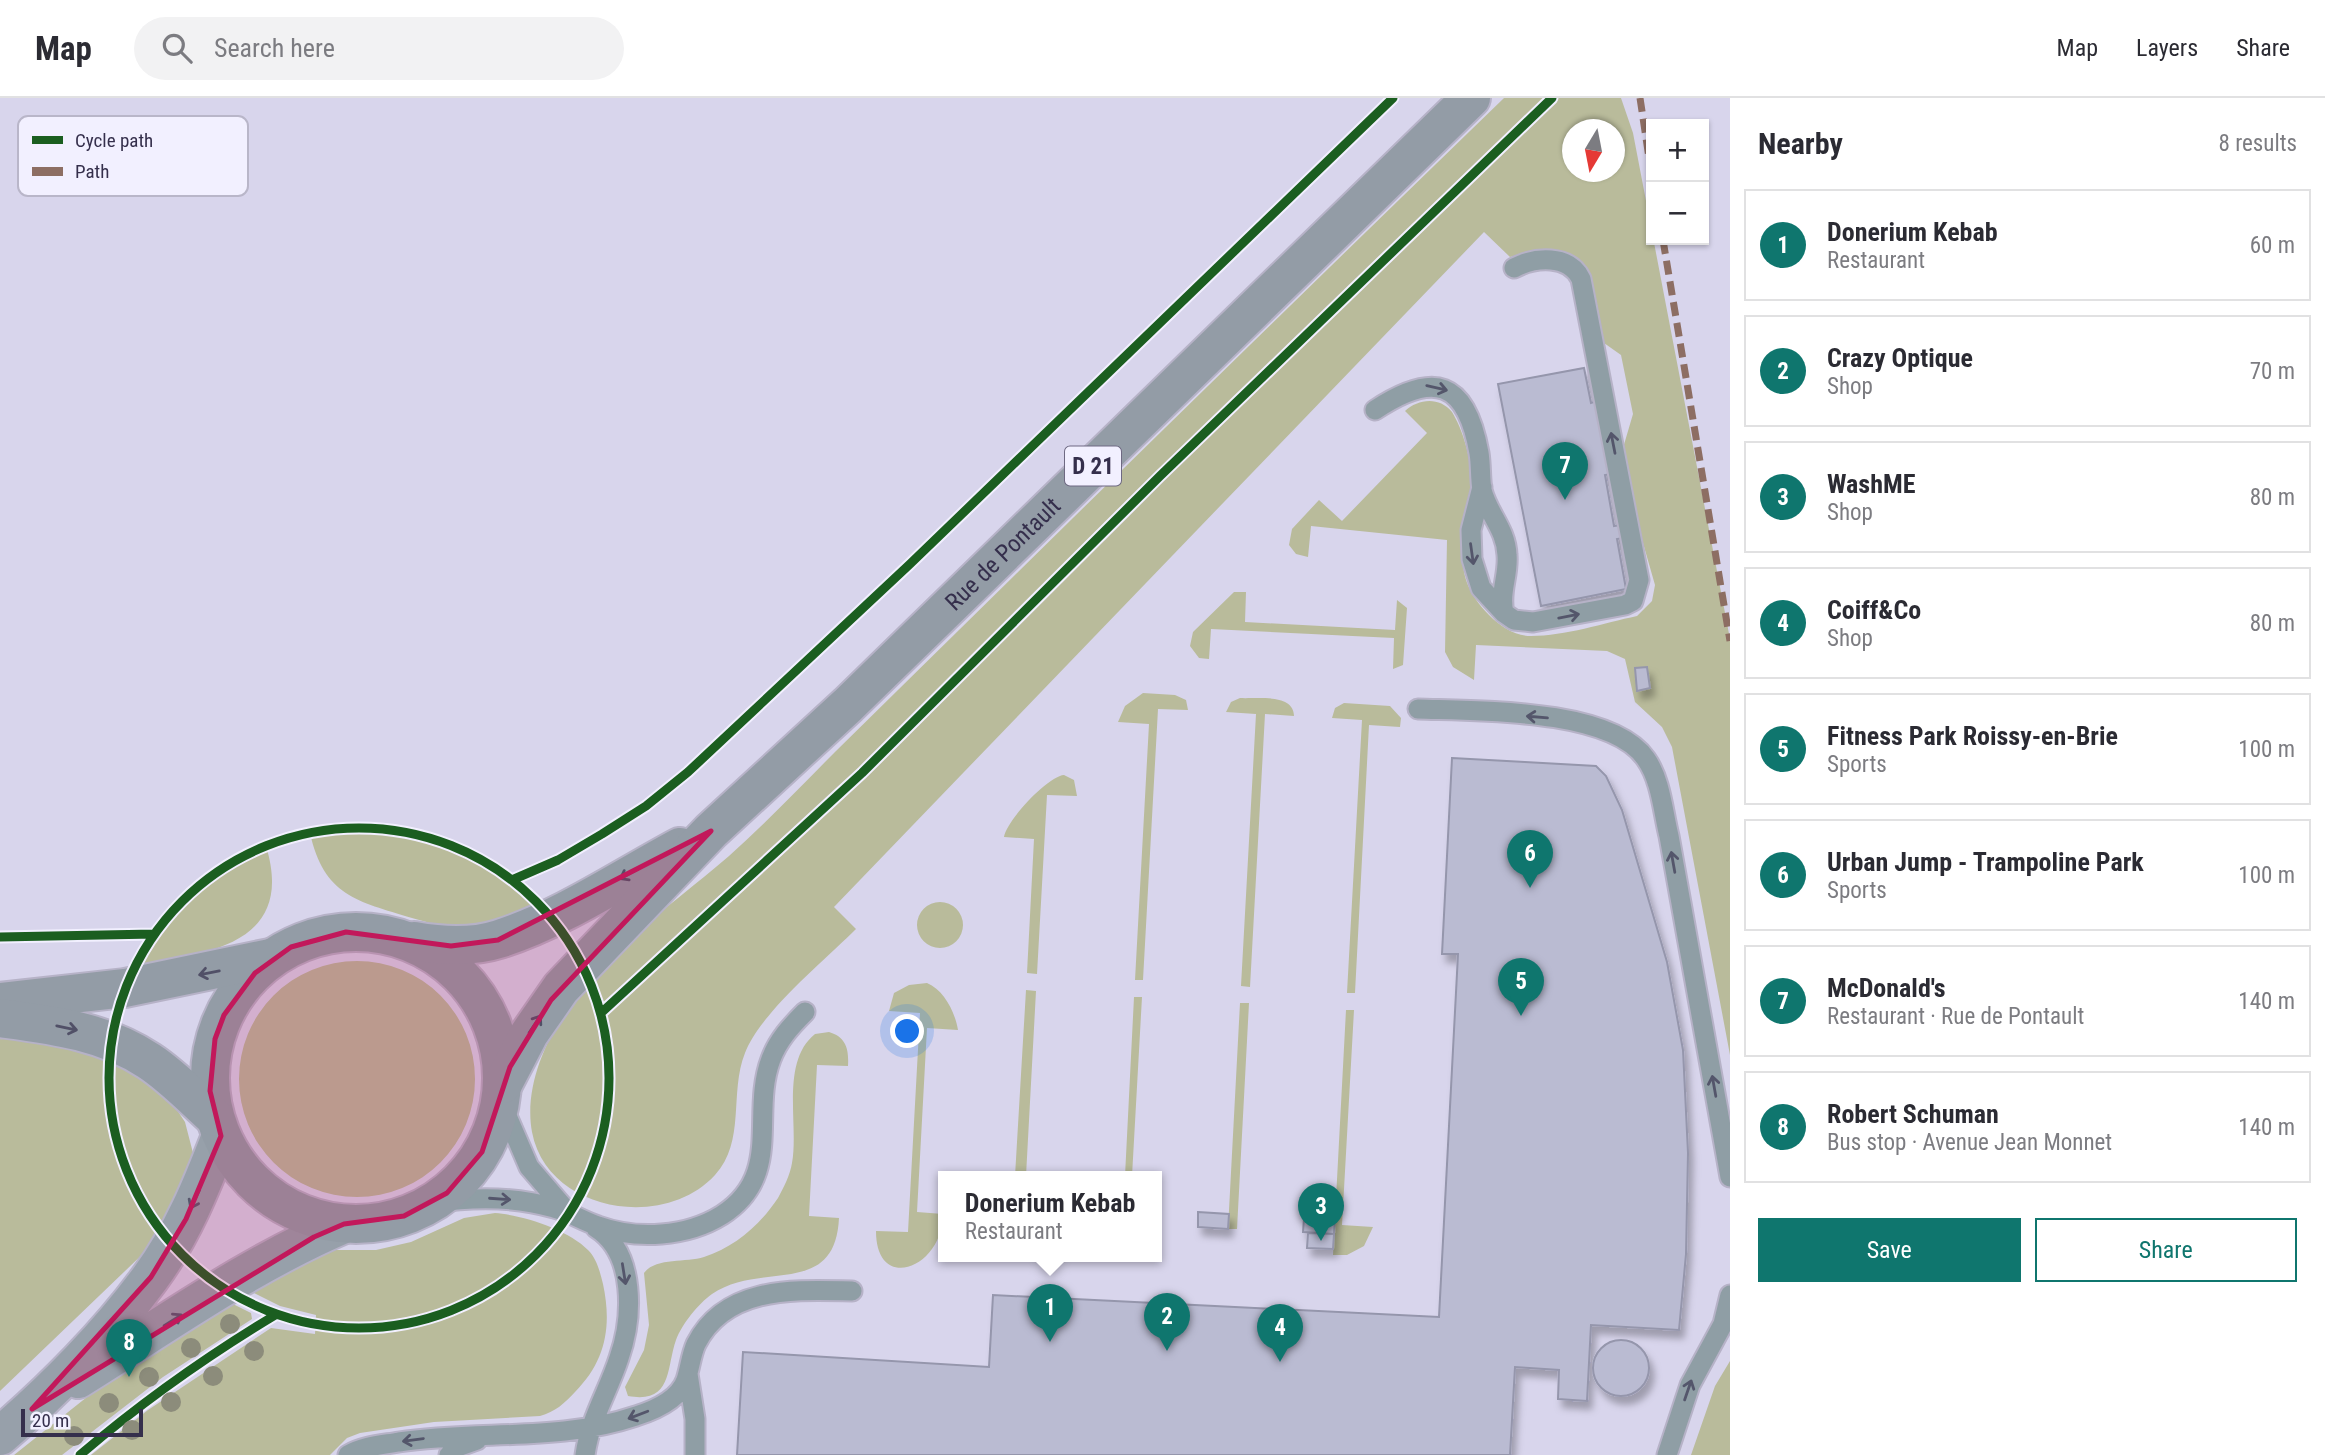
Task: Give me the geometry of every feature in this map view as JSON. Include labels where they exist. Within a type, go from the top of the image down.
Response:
[{"type":"main road","name":"Rue de Pontault","points":[[502,1093],[529,1034],[561,988],[711,831],[848,705],[1471,98]]},
{"type":"main road","name":"Rue de Pontault","points":[[275,956],[309,939],[346,932],[364,932],[451,946],[498,940],[550,917],[711,831]]},
{"type":"main road","points":[[0,1018],[76,1030],[125,1047],[149,1061],[218,1126],[239,1166],[277,1202],[309,1217],[344,1224],[390,1221],[447,1194],[472,1168],[491,1136],[502,1093],[496,1038],[476,994],[451,967],[401,939]]},
{"type":"main road","points":[[0,1002],[125,988],[237,967],[275,956]]},
{"type":"main road","points":[[0,1436],[32,1409],[151,1278],[199,1192],[218,1126],[210,1065],[219,1027],[237,992],[275,956]]},
{"type":"main road","points":[[32,1409],[223,1288],[314,1237],[344,1224]]},
{"type":"lane","points":[[1482,487],[1472,523],[1470,551],[1481,588],[1504,613],[1514,620],[1533,622],[1625,605],[1635,597],[1639,583],[1581,279],[1570,266],[1552,260],[1530,262],[1514,268]]},
{"type":"lane","points":[[1375,410],[1400,395],[1426,385],[1451,392],[1464,409],[1477,443],[1482,487],[1488,505],[1502,527],[1506,543],[1507,564],[1501,589],[1504,613]]},
{"type":"lane","points":[[1418,709],[1577,722],[1614,732],[1646,758],[1653,772],[1669,836],[1730,1177]]},
{"type":"lane","points":[[432,1203],[472,1199],[537,1204],[624,1233],[670,1233],[706,1223],[740,1201],[753,1181],[762,1156],[765,1083],[771,1058],[783,1036],[805,1012]]},
{"type":"lane","points":[[502,1093],[529,1167],[578,1217],[609,1237],[618,1250],[627,1301],[619,1359],[590,1428],[585,1455]]},
{"type":"lane","points":[[348,1455],[370,1447],[422,1439],[590,1428],[627,1419],[659,1406],[680,1390],[688,1373],[695,1345],[703,1332],[713,1320],[738,1303],[772,1293],[852,1291]]},
{"type":"lane","points":[[1667,1455],[1690,1385],[1723,1324],[1730,1295]]},
{"type":"lane","points":[[688,1373],[695,1419],[695,1455]]},
{"type":"lane","points":[[449,1455],[470,1442],[506,1434]]},
{"type":"highlighted area","points":[[711,831],[551,1000],[510,1067],[482,1152],[447,1193],[404,1216],[344,1224],[314,1237],[32,1409],[151,1277],[186,1219],[221,1136],[210,1091],[215,1039],[224,1015],[255,973],[291,947],[346,932],[451,946],[498,940]]},
{"type":"green space","points":[[1504,98],[1621,98],[1633,133],[1646,201],[1646,245],[1654,245],[1730,639],[1730,1055],[1672,747],[1662,727],[1635,702],[1625,659],[1607,651],[1476,645],[1474,680],[1453,667],[1445,652],[1447,540],[1311,526],[1308,557],[1296,554],[1289,545],[1292,529],[1319,500],[1342,521],[1427,433],[1405,411],[1422,402],[1435,401],[1452,412],[1466,444],[1471,479],[1463,566],[1475,598],[1489,615],[1508,630],[1519,634],[1544,635],[1571,632],[1637,616],[1652,601],[1655,585],[1641,536],[1623,448],[1633,414],[1621,355],[1604,343],[1591,281],[1584,267],[1573,257],[1558,252],[1537,252],[1510,257],[1484,232],[834,907],[856,929],[779,1004],[753,1037],[740,1068],[731,1147],[725,1162],[715,1175],[693,1193],[667,1203],[639,1207],[610,1204],[583,1196],[560,1180],[542,1159],[532,1132],[530,1116],[539,1065],[562,1017],[623,946],[756,831]]},
{"type":"green space","points":[[1234,592],[1246,592],[1245,622],[1395,630],[1397,600],[1407,608],[1403,665],[1393,669],[1394,638],[1211,629],[1209,659],[1199,658],[1190,646],[1193,632]]},
{"type":"green space","points":[[1143,693],[1175,695],[1186,700],[1188,710],[1158,709],[1143,980],[1135,980],[1149,724],[1118,722],[1125,706]]},
{"type":"green space","points":[[1240,698],[1281,700],[1288,704],[1294,716],[1265,714],[1250,987],[1241,986],[1256,714],[1226,712],[1231,702]]},
{"type":"green space","points":[[1344,703],[1390,706],[1401,718],[1400,727],[1369,725],[1355,993],[1347,993],[1362,720],[1332,718],[1335,708]]},
{"type":"green space","points":[[1064,775],[1074,780],[1077,796],[1047,795],[1037,974],[1027,973],[1034,839],[1004,837],[1012,821],[1029,800],[1048,783]]},
{"type":"green space","points":[[365,828],[415,836],[461,852],[503,875],[542,908],[489,925],[464,929],[429,923],[359,900],[334,883],[324,870],[310,833]]},
{"type":"green space","points":[[266,846],[272,879],[268,904],[257,924],[239,938],[216,948],[190,956],[135,965],[160,927],[190,894],[225,867]]},
{"type":"green space","points":[[940,902],[956,909],[963,925],[956,941],[940,948],[924,941],[917,925],[924,909]]},
{"type":"green space","points":[[357,961],[380,963],[413,975],[432,988],[448,1004],[461,1023],[470,1045],[475,1079],[473,1102],[461,1135],[448,1154],[432,1170],[413,1183],[391,1192],[357,1197],[334,1195],[301,1183],[282,1170],[266,1154],[253,1135],[244,1113],[239,1079],[241,1056],[253,1023],[266,1004],[282,988],[301,975],[323,966]]},
{"type":"green space","points":[[927,983],[939,991],[948,1002],[958,1030],[927,1028],[917,1212],[938,1214],[938,1237],[922,1260],[897,1268],[886,1263],[879,1251],[876,1231],[908,1232],[920,1013],[889,1011],[894,993],[909,985]]},
{"type":"green space","points":[[1026,990],[1036,991],[1026,1171],[1015,1171]]},
{"type":"green space","points":[[1134,997],[1142,997],[1132,1171],[1125,1171]]},
{"type":"green space","points":[[1240,1003],[1249,1003],[1237,1229],[1228,1229]]},
{"type":"green space","points":[[1346,1010],[1354,1010],[1342,1225],[1373,1227],[1364,1246],[1347,1255],[1333,1255]]},
{"type":"green space","points":[[829,1032],[843,1040],[848,1054],[848,1066],[817,1065],[809,1216],[839,1218],[834,1243],[824,1259],[810,1269],[732,1284],[712,1294],[691,1315],[679,1334],[665,1382],[660,1389],[653,1395],[628,1396],[625,1387],[644,1350],[649,1325],[644,1273],[664,1262],[697,1259],[715,1253],[746,1234],[771,1208],[785,1185],[792,1163],[794,1077],[798,1061],[804,1046],[815,1034]]},
{"type":"green space","points":[[0,1036],[28,1039],[121,1060],[169,1098],[185,1122],[193,1153],[190,1174],[149,1248],[0,1391]]},
{"type":"green space","points":[[495,1213],[532,1220],[569,1236],[591,1254],[599,1270],[607,1314],[600,1355],[585,1380],[555,1410],[540,1416],[434,1422],[360,1433],[347,1438],[330,1455],[91,1455],[148,1410],[271,1328],[315,1334],[316,1315],[280,1306],[246,1289],[330,1250],[376,1250],[411,1242],[464,1218]]},
{"type":"green space","points":[[227,1301],[251,1313],[252,1319],[163,1377],[62,1455],[14,1455],[121,1370]]},
{"type":"green space","points":[[1730,1361],[1730,1455],[1691,1455],[1715,1386]]},
{"type":"building","points":[[1584,368],[1591,403],[1597,401],[1611,474],[1605,475],[1614,526],[1620,525],[1623,538],[1617,539],[1626,589],[1541,606],[1498,384]]},
{"type":"building","points":[[1647,667],[1650,688],[1637,691],[1635,668]]},
{"type":"building","points":[[1452,758],[1596,766],[1606,776],[1622,810],[1667,962],[1683,1050],[1688,1153],[1686,1254],[1679,1330],[1591,1325],[1587,1401],[1558,1399],[1559,1370],[1515,1367],[1510,1455],[737,1455],[743,1352],[989,1367],[993,1295],[1439,1317],[1458,954],[1442,954]]},
{"type":"building","points":[[1198,1212],[1229,1214],[1228,1229],[1198,1227]]},
{"type":"building","points":[[1304,1218],[1335,1219],[1334,1234],[1303,1232]]},
{"type":"building","points":[[1308,1233],[1334,1234],[1333,1249],[1307,1248]]},
{"type":"building","points":[[1616,1340],[1626,1340],[1641,1348],[1647,1357],[1647,1379],[1641,1388],[1626,1396],[1616,1396],[1598,1384],[1593,1373],[1593,1363],[1605,1345]]},
{"type":"marked path","points":[[1640,98],[1646,138]]},
{"type":"marked path","points":[[1664,245],[1730,641]]},
{"type":"cycle path","points":[[512,880],[558,860],[602,834],[646,806],[688,772],[910,564],[1393,98]]},
{"type":"cycle path","points":[[601,1013],[862,773],[1160,476],[1552,98]]},
{"type":"cycle path","points":[[359,828],[408,833],[455,847],[498,870],[536,901],[567,939],[590,982],[604,1029],[609,1078],[604,1127],[590,1174],[567,1217],[536,1255],[498,1286],[455,1309],[408,1323],[359,1328],[310,1323],[263,1309],[220,1286],[182,1255],[151,1217],[128,1174],[114,1127],[109,1078],[114,1029],[128,982],[151,939],[182,901],[220,870],[263,847],[310,833],[359,828]]},
{"type":"cycle path","points":[[0,937],[154,934]]},
{"type":"cycle path","points":[[80,1455],[176,1380],[277,1314]]},
{"type":"place","name":"McDonald's","points":[[1565,500]]},
{"type":"place","name":"Urban Jump - Trampoline Park","points":[[1530,888]]},
{"type":"place","name":"Fitness Park Roissy-en-Brie","points":[[1521,1016]]},
{"type":"place","name":"WashME","points":[[1321,1241]]},
{"type":"place","name":"Donerium Kebab","points":[[1050,1342]]},
{"type":"place","name":"Crazy Optique","points":[[1167,1351]]},
{"type":"place","name":"Coiff&Co","points":[[1280,1362]]},
{"type":"place","name":"Robert Schuman","points":[[129,1377]]}]
